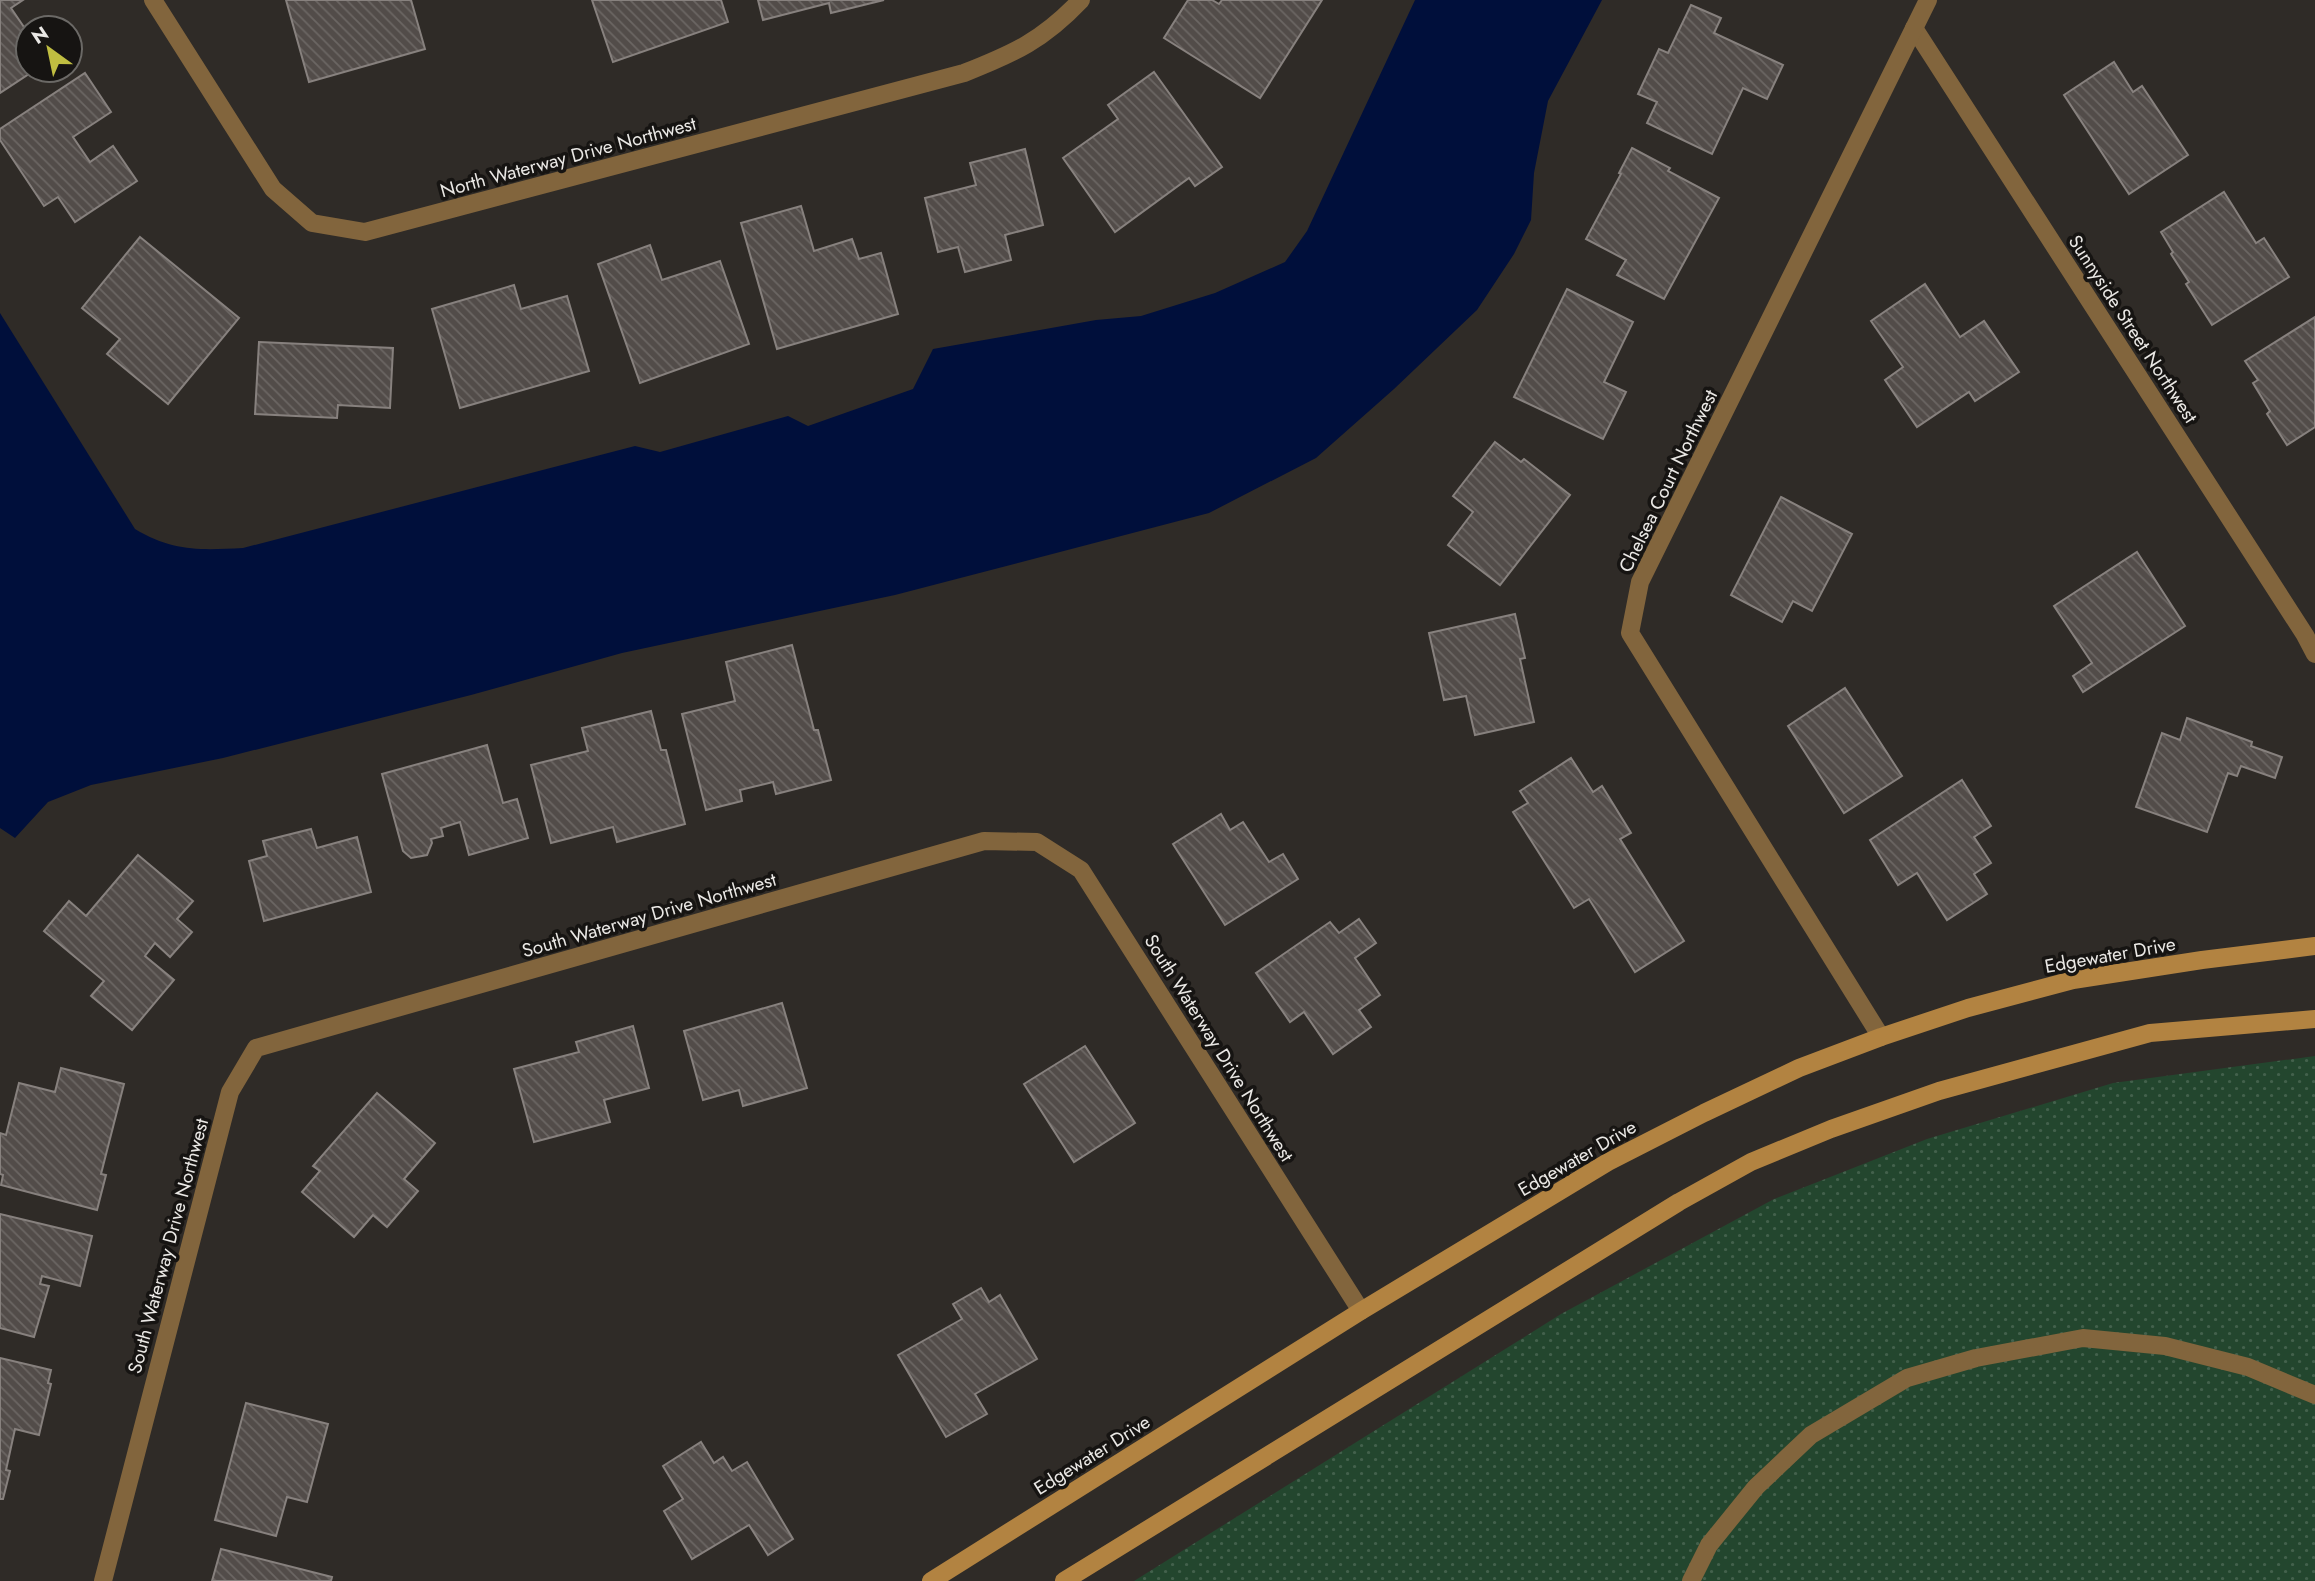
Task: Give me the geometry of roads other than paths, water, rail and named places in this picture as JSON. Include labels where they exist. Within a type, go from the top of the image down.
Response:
[{"type":"street","name":"North Waterway Drive Northwest","points":[[153,0],[273,188],[312,223],[365,232],[964,73],[1013,54],[1056,26],[1081,0]]},
{"type":"street","name":"Chelsea Court Northwest","points":[[1881,1037],[1630,633],[1640,582],[1928,0]]},
{"type":"street","name":"Sunnyside Street Northwest","points":[[1914,28],[2315,654]]},
{"type":"street","name":"South Waterway Drive Northwest","points":[[103,1581],[230,1092],[256,1048],[984,841],[1037,842],[1081,870],[1361,1311]]},
{"type":"street","name":"Edgewater Drive","points":[[931,1581],[1361,1311],[1608,1162],[1800,1068],[1968,1008],[2073,980],[2315,946]]},
{"type":"street","points":[[1064,1581],[1679,1202],[1751,1162],[1831,1129],[1938,1091],[2150,1033],[2315,1018]]},
{"type":"street","points":[[1691,1581],[1709,1545],[1756,1487],[1811,1435],[1907,1378],[1976,1358],[2084,1338],[2165,1346],[2248,1367],[2315,1395]]},
{"type":"water","points":[[1415,0],[1602,0],[1548,101],[1534,173],[1531,220],[1514,254],[1477,310],[1316,458],[1209,513],[895,595],[622,653],[471,695],[223,758],[91,785],[48,802],[15,838],[0,828],[0,313],[135,529],[162,542],[188,548],[243,548],[635,446],[660,452],[788,416],[808,426],[913,389],[933,349],[1096,320],[1141,316],[1215,293],[1285,262],[1307,231]]}]
